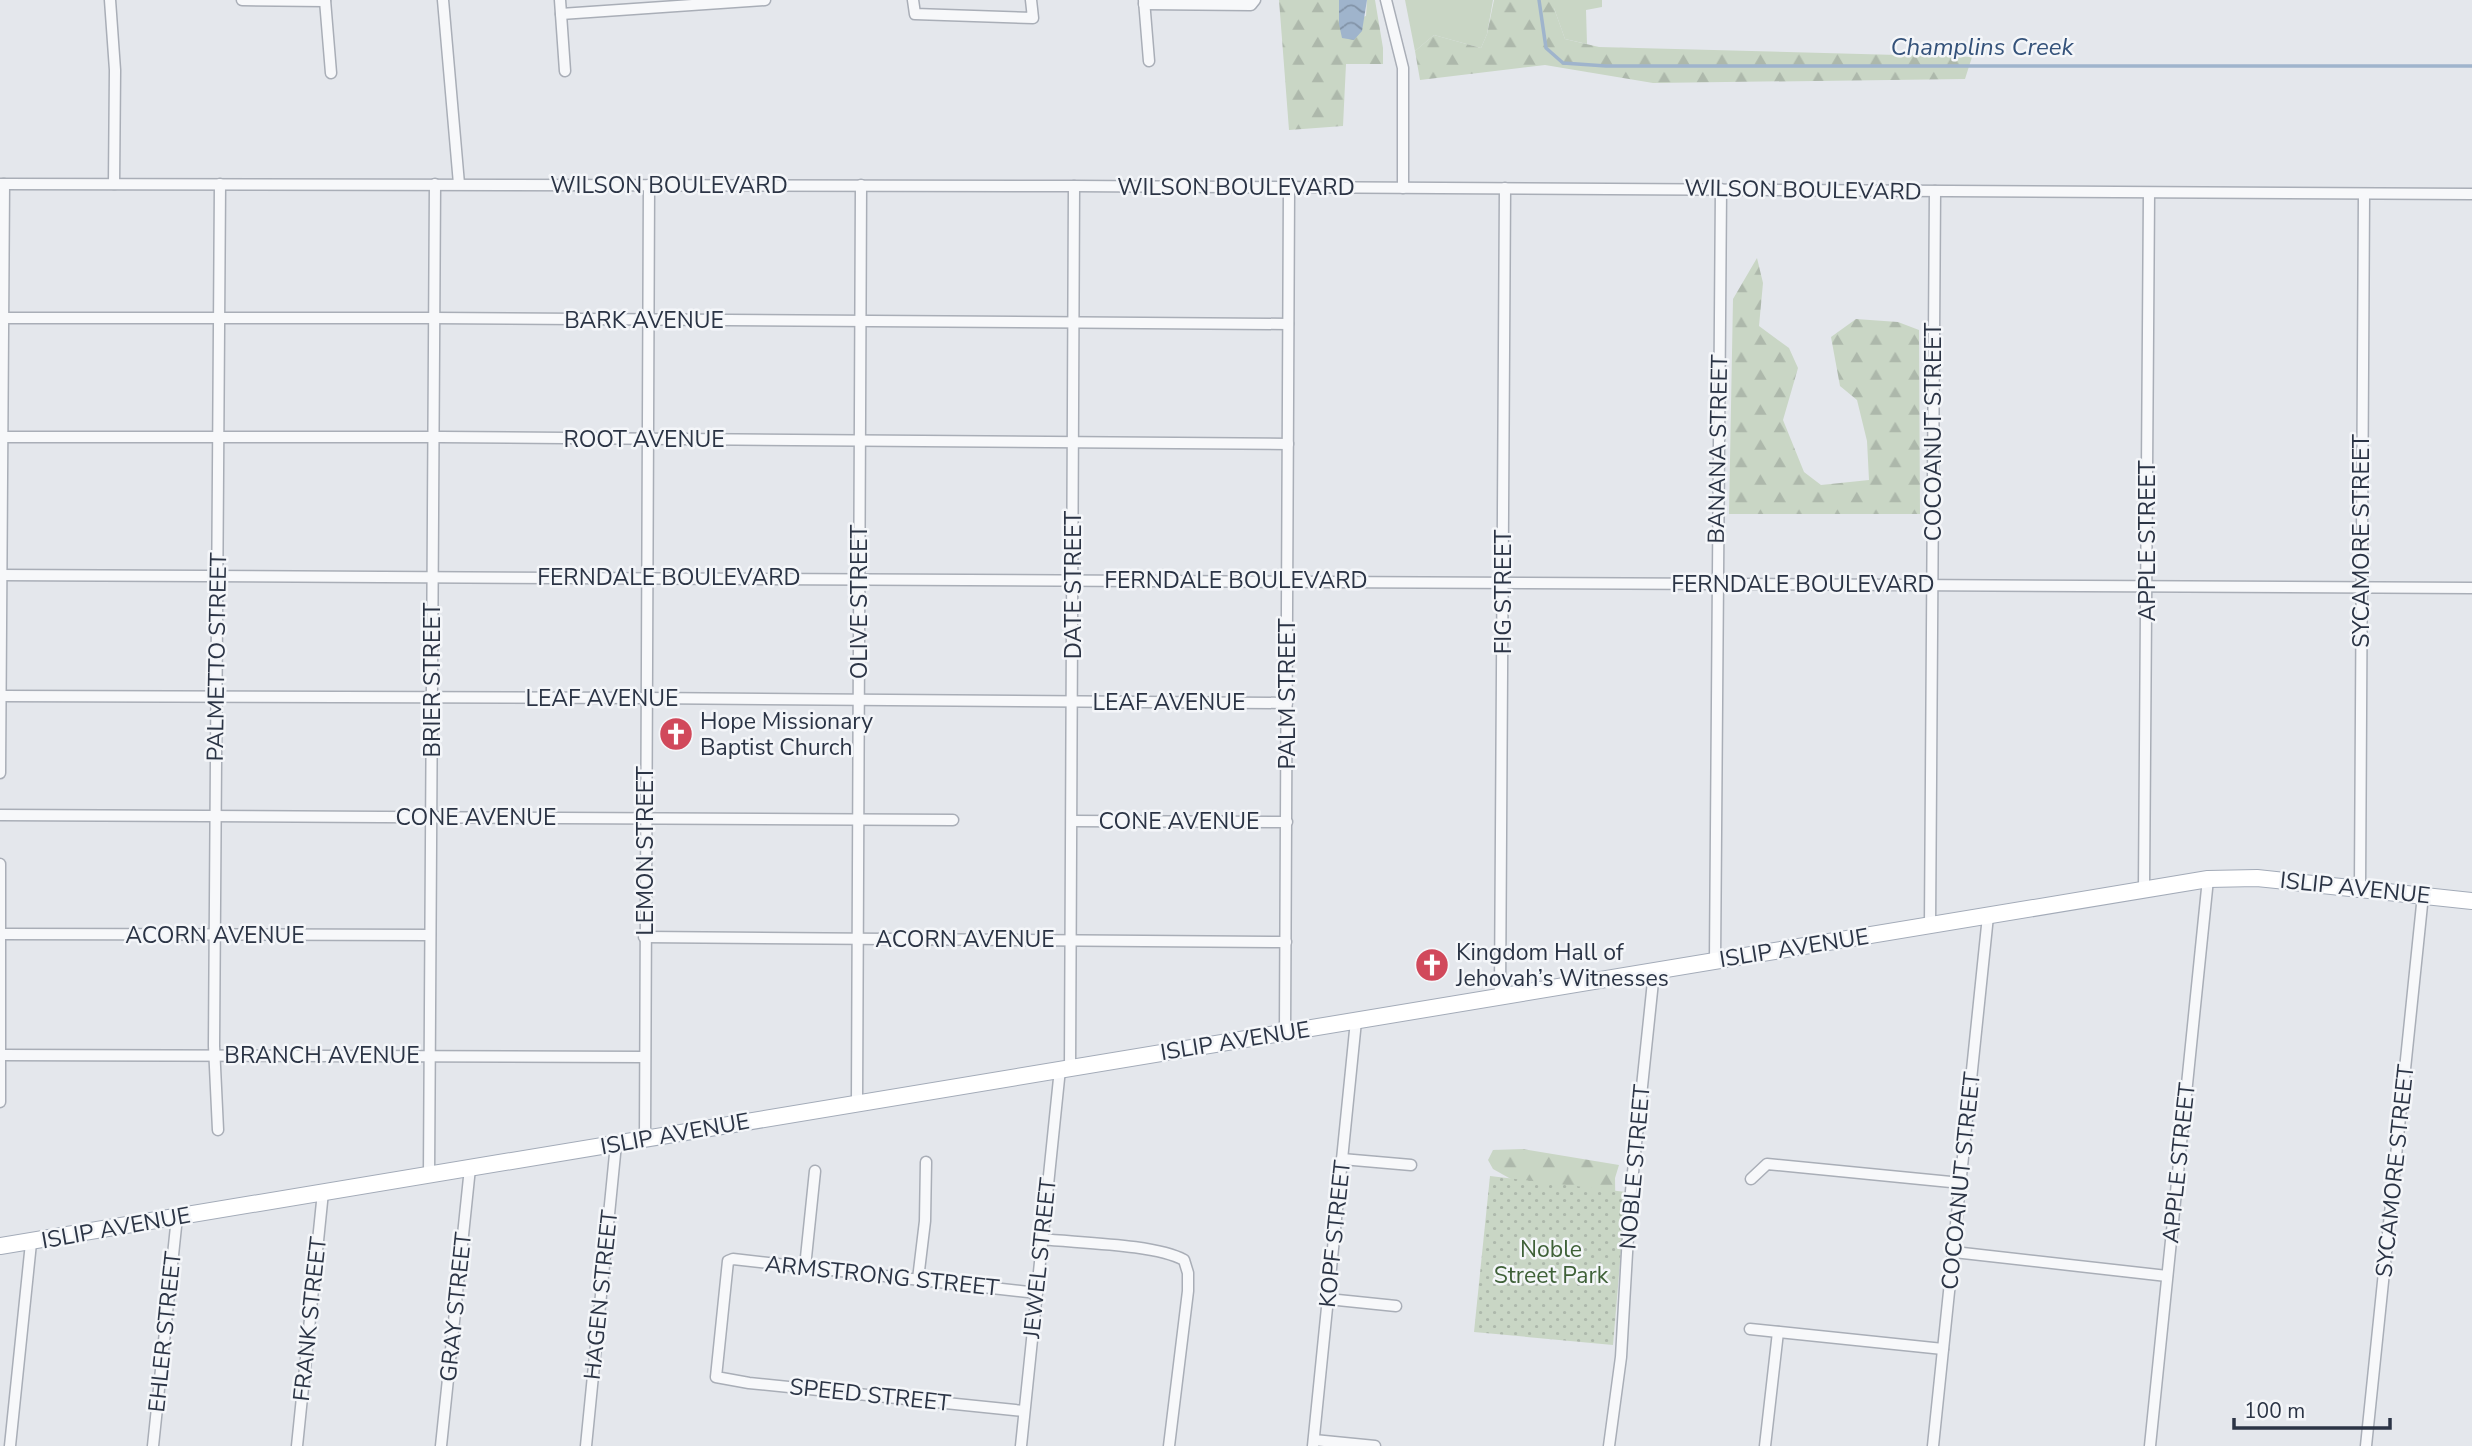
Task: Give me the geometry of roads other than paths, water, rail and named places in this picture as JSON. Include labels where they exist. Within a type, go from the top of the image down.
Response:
[{"type":"main road","name":"ISLIP AVENUE","points":[[0,1246],[31,1243],[323,1192],[2208,879],[2257,878],[2472,901]]},
{"type":"street","points":[[110,0],[115,70],[114,184]]},
{"type":"street","points":[[242,0],[325,0],[331,74]]},
{"type":"street","points":[[443,0],[459,184]]},
{"type":"street","points":[[560,0],[565,71]]},
{"type":"street","points":[[561,14],[676,3],[765,0]]},
{"type":"street","points":[[913,0],[915,15],[1032,18],[1031,0]]},
{"type":"street","points":[[1149,61],[1144,2],[1251,5],[1255,0]]},
{"type":"street","points":[[1386,0],[1403,68],[1403,188]]},
{"type":"street","points":[[0,774],[2,184]]},
{"type":"street","name":"WILSON BOULEVARD","points":[[2,184],[861,185],[2472,194]]},
{"type":"street","name":"PALMETTO STREET","points":[[218,1130],[214,1055],[220,184]]},
{"type":"street","name":"BRIER STREET","points":[[429,1175],[435,184]]},
{"type":"street","name":"LEMON STREET","points":[[645,1139],[649,185]]},
{"type":"street","name":"OLIVE STREET","points":[[857,1103],[861,185]]},
{"type":"street","name":"DATE STREET","points":[[1065,1068],[1071,939],[1074,186]]},
{"type":"street","name":"PALM STREET","points":[[1285,1032],[1289,188]]},
{"type":"street","name":"FIG STREET","points":[[1500,996],[1505,188]]},
{"type":"street","name":"BANANA STREET","points":[[1715,961],[1721,189]]},
{"type":"street","name":"COCOANUT STREET","points":[[1930,926],[1935,191]]},
{"type":"street","name":"APPLE STREET","points":[[2144,889],[2149,193]]},
{"type":"street","name":"SYCAMORE STREET","points":[[2361,888],[2364,194]]},
{"type":"street","name":"BARK AVENUE","points":[[2,318],[1288,324]]},
{"type":"street","name":"ROOT AVENUE","points":[[1,437],[433,437],[1288,444]]},
{"type":"street","name":"FERNDALE BOULEVARD","points":[[1,575],[646,576],[2472,588]]},
{"type":"street","name":"LEAF AVENUE","points":[[1,696],[1287,703]]},
{"type":"street","name":"CONE AVENUE","points":[[0,815],[953,820]]},
{"type":"street","name":"CONE AVENUE","points":[[1072,821],[1287,822]]},
{"type":"street","points":[[0,864],[0,1102]]},
{"type":"street","name":"APPLE STREET","points":[[2150,1446],[2208,879]]},
{"type":"street","name":"SYCAMORE STREET","points":[[2366,1446],[2423,895]]},
{"type":"street","name":"COCOANUT STREET","points":[[1933,1446],[1988,916]]},
{"type":"street","name":"ACORN AVENUE","points":[[0,934],[430,935]]},
{"type":"street","name":"ACORN AVENUE","points":[[644,937],[1286,942]]},
{"type":"street","name":"NOBLE STREET","points":[[1609,1446],[1621,1357],[1630,1201],[1654,972]]},
{"type":"street","name":"KOPF STREET","points":[[1313,1443],[1356,1021]]},
{"type":"street","name":"BRANCH AVENUE","points":[[0,1055],[644,1057]]},
{"type":"street","name":"JEWEL STREET","points":[[1021,1446],[1042,1239],[1065,1068]]},
{"type":"street","name":"HAGEN STREET","points":[[586,1446],[616,1144]]},
{"type":"street","points":[[1342,1159],[1410,1165]]},
{"type":"street","points":[[918,1279],[925,1221],[926,1162]]},
{"type":"street","points":[[1751,1180],[1767,1164],[1961,1183]]},
{"type":"street","name":"GRAY STREET","points":[[441,1446],[470,1168]]},
{"type":"street","points":[[805,1267],[815,1171]]},
{"type":"street","name":"FRANK STREET","points":[[297,1446],[323,1192]]},
{"type":"street","name":"EHLER STREET","points":[[153,1446],[177,1217]]},
{"type":"street","points":[[1042,1239],[1162,1252],[1184,1260],[1188,1273],[1188,1291],[1169,1446]]},
{"type":"street","points":[[10,1446],[31,1243]]},
{"type":"street","points":[[1954,1252],[2167,1276]]},
{"type":"street","name":"ARMSTRONG STREET","points":[[716,1377],[728,1261],[733,1259],[1037,1293]]},
{"type":"street","points":[[1328,1298],[1396,1306]]},
{"type":"street","points":[[1751,1329],[1943,1349]]},
{"type":"street","points":[[1765,1446],[1777,1332]]},
{"type":"street","name":"SPEED STREET","points":[[716,1377],[749,1383],[1024,1411]]},
{"type":"street","points":[[1313,1443],[1375,1446]]},
{"type":"water","points":[[1339,0],[1367,0],[1362,31],[1354,40],[1342,38]]},
{"type":"waterway","name":"Champlins Creek","points":[[1539,0],[1546,48],[1563,63],[1606,66],[2472,66]]},
{"type":"place","name":"Hope Missionary Baptist Church","points":[[676,734]]},
{"type":"place","name":"Kingdom Hall of Jehovah’s Witnesses","points":[[1432,965]]},
{"type":"park label","name":"Noble Street Park","points":[[1551,1262]]}]
